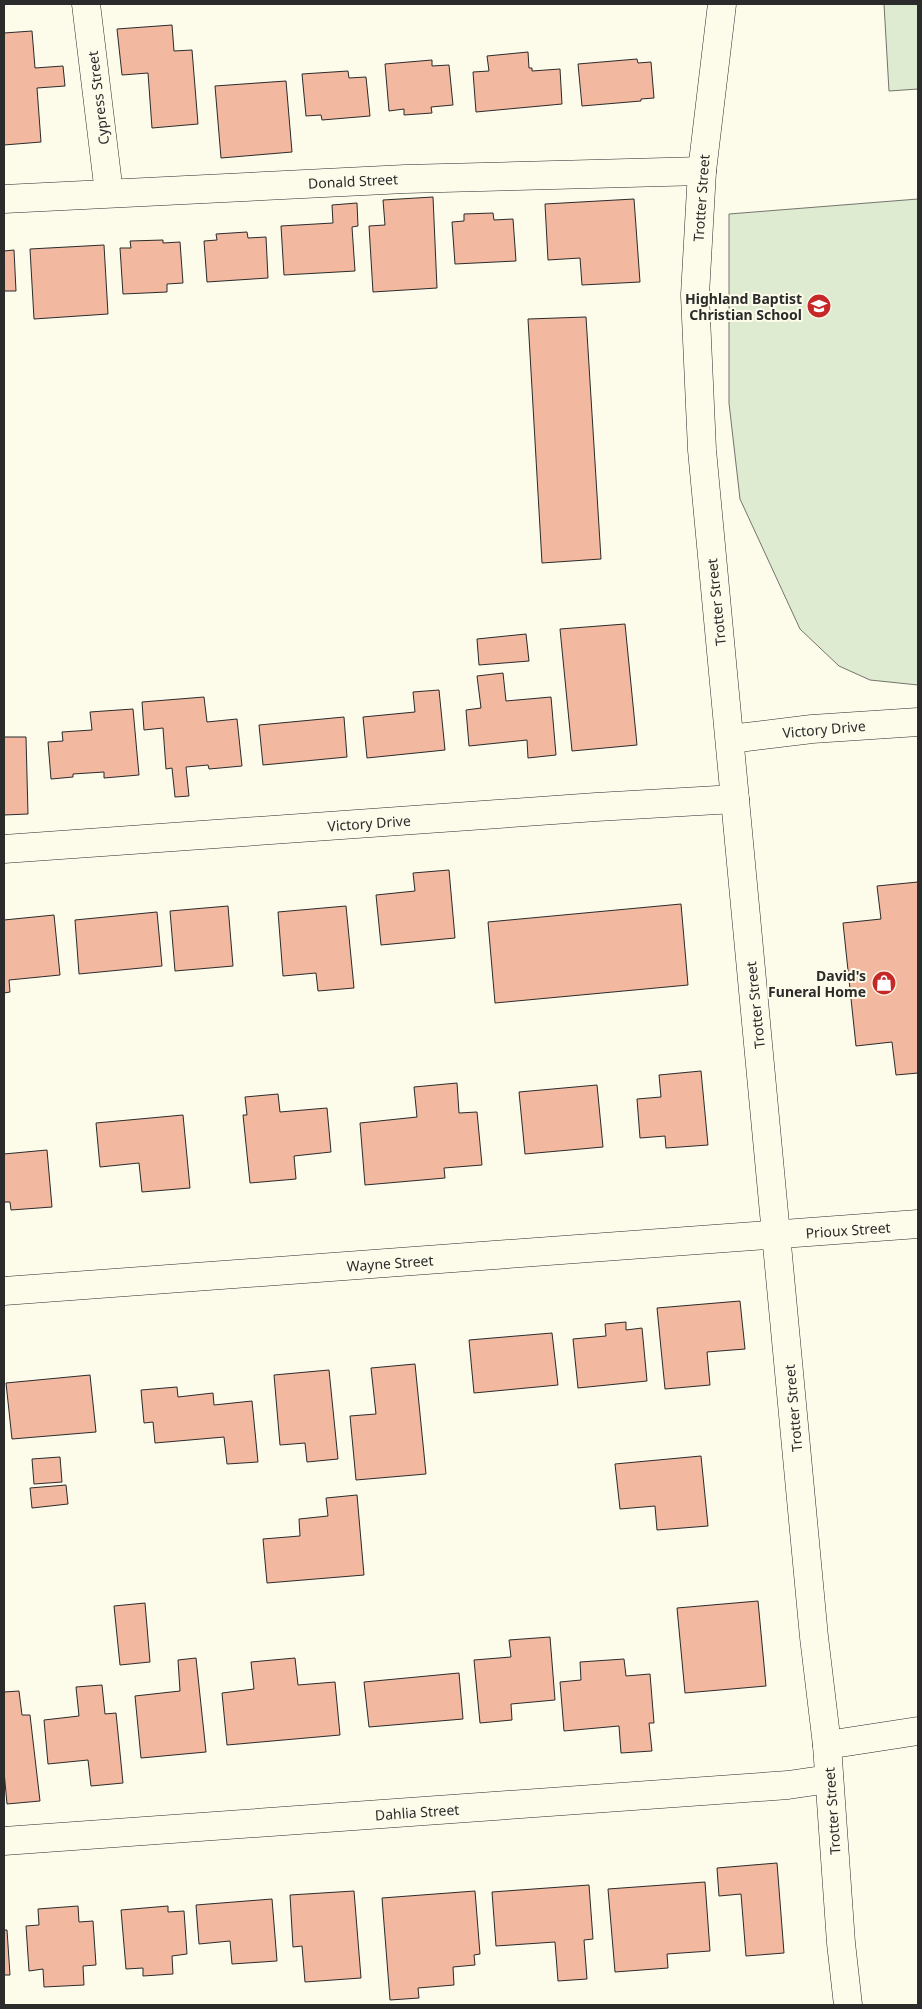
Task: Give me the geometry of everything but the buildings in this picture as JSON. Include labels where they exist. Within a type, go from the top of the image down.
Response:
[{"type":"street","name":"Cypress Street","points":[[86,4],[109,193]]},
{"type":"street","name":"Trotter Street","points":[[722,4],[702,170],[695,295],[702,440],[814,1637],[827,1745],[841,1943],[848,2005]]},
{"type":"street","name":"Donald Street","points":[[4,199],[405,179],[702,170]]},
{"type":"street","name":"Victory Drive","points":[[730,739],[812,729],[918,722]]},
{"type":"street","name":"Victory Drive","points":[[4,849],[596,807],[735,799]]},
{"type":"street","name":"Prioux Street","points":[[777,1235],[918,1224]]},
{"type":"street","name":"Wayne Street","points":[[4,1291],[777,1235]]},
{"type":"street","points":[[827,1745],[918,1731]]},
{"type":"street","name":"Dahlia Street","points":[[4,1841],[778,1786],[829,1779]]},
{"type":"green space","points":[[884,4],[918,4],[918,89],[889,91]]},
{"type":"green space","points":[[918,199],[918,685],[870,680],[839,666],[800,629],[740,499],[729,403],[729,214]]},
{"type":"place","name":"Highland Baptist Christian School","points":[[819,306]]},
{"type":"place","name":"David's Funeral Home","points":[[884,983]]}]
